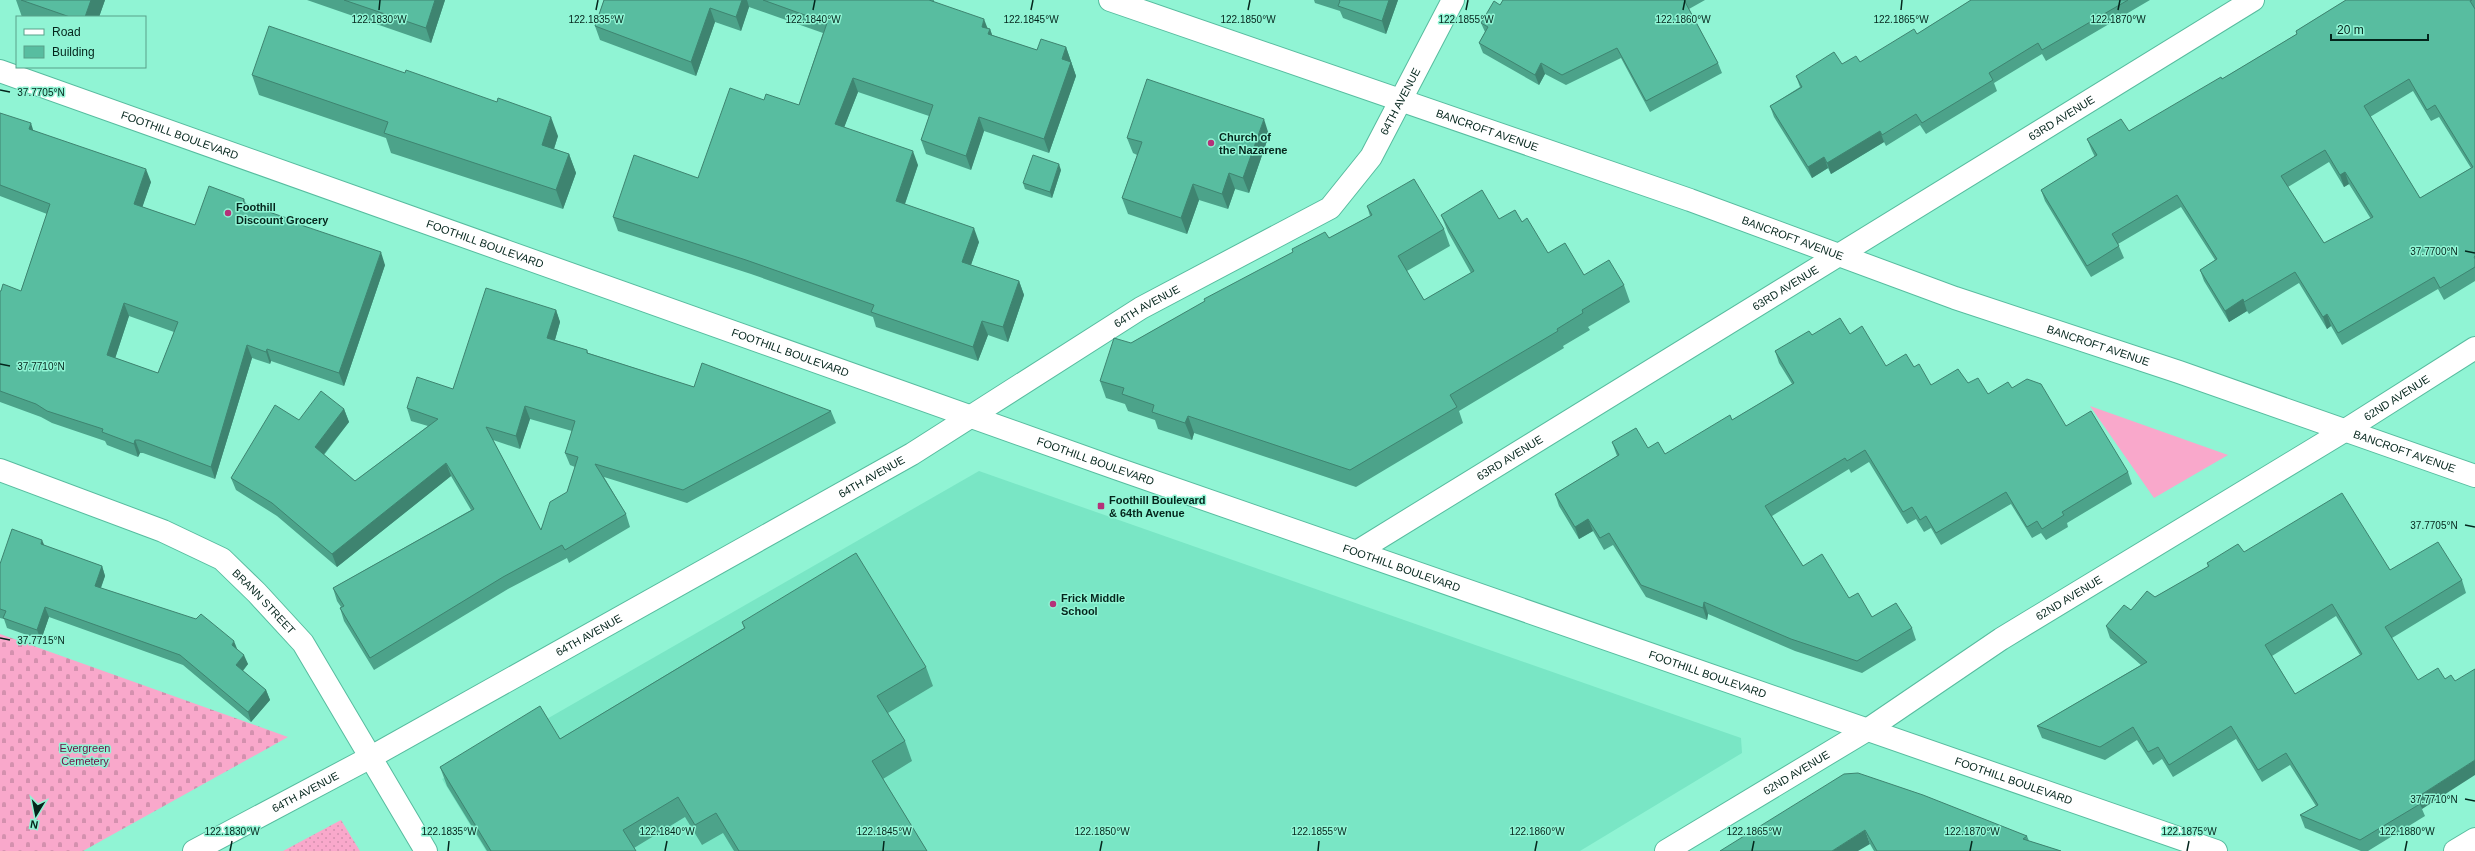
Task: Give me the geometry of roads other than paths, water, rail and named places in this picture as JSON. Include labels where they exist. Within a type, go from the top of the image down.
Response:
[{"type":"street","name":"BANCROFT AVENUE","points":[[1110,0],[1401,100],[1955,298],[2179,372],[2475,476]]},
{"type":"street","name":"64TH AVENUE","points":[[194,851],[371,757],[912,454],[1141,308],[1330,208],[1371,157],[1452,0]]},
{"type":"street","name":"63RD AVENUE","points":[[1358,551],[1841,256],[2253,0]]},
{"type":"street","name":"FOOTHILL BOULEVARD","points":[[0,71],[972,417],[2216,851]]},
{"type":"street","name":"62ND AVENUE","points":[[1666,851],[1867,730],[2001,639],[2344,431],[2475,348]]},
{"type":"street","name":"BRANN STREET","points":[[0,470],[163,531],[222,559],[258,593],[303,644],[426,851]]},
{"type":"street","points":[[2455,851],[2475,839]]},
{"type":"place","name":"Church of the Nazarene","points":[[1211,143]]},
{"type":"place","name":"Foothill Discount Grocery","points":[[228,213]]},
{"type":"place","name":"Foothill Boulevard & 64th Avenue","points":[[1101,506]]},
{"type":"place","name":"Frick Middle School","points":[[1053,604]]},
{"type":"park label","name":"Evergreen Cemetery","points":[[85,754]]}]
